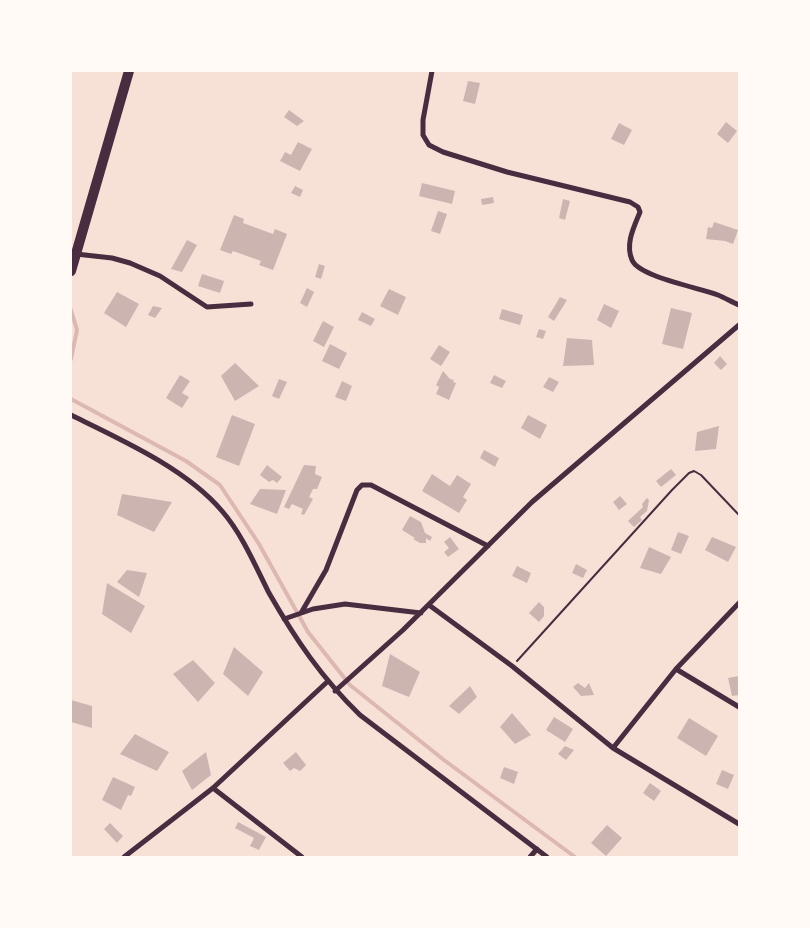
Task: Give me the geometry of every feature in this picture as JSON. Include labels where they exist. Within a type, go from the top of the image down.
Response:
[{"type":"main road","points":[[71,271],[129,71]]},
{"type":"street","points":[[432,71],[423,120],[423,135],[429,145],[443,152],[507,172],[630,202],[638,207],[640,212],[630,242],[632,262],[638,268],[677,283],[718,295],[739,305]]},
{"type":"street","points":[[76,254],[112,258],[130,263],[160,276],[208,307],[251,304]]},
{"type":"street","points":[[335,691],[421,613],[532,502],[739,325]]},
{"type":"street","points":[[71,415],[177,472],[202,492],[221,510],[234,527],[284,618],[313,664],[335,691],[360,715],[547,857]]},
{"type":"street","points":[[301,613],[326,570],[357,490],[362,485],[371,485],[488,546]]},
{"type":"street","points":[[613,748],[676,669],[739,603]]},
{"type":"street","points":[[284,618],[312,609],[345,604],[421,613]]},
{"type":"street","points":[[429,605],[512,666],[613,748],[739,824]]},
{"type":"street","points":[[676,669],[739,707]]},
{"type":"street","points":[[124,857],[213,788],[327,682]]},
{"type":"street","points":[[213,788],[302,857]]},
{"type":"street","points":[[530,857],[537,849]]},
{"type":"path","points":[[512,666],[689,473],[694,471],[701,475],[739,514]]},
{"type":"building","points":[[468,81],[480,83],[475,104],[463,101]]},
{"type":"building","points":[[289,110],[304,121],[297,126],[284,117]]},
{"type":"building","points":[[726,122],[737,131],[728,143],[717,134]]},
{"type":"building","points":[[619,123],[632,130],[624,145],[611,139]]},
{"type":"building","points":[[298,142],[312,149],[300,171],[280,161],[285,152],[291,155]]},
{"type":"building","points":[[422,183],[455,191],[452,204],[419,196]]},
{"type":"building","points":[[295,186],[303,190],[300,197],[291,193]]},
{"type":"building","points":[[493,197],[494,203],[482,205],[481,199]]},
{"type":"building","points":[[563,199],[570,201],[565,220],[559,218]]},
{"type":"building","points":[[438,211],[447,214],[440,234],[431,231]]},
{"type":"building","points":[[234,215],[244,219],[243,223],[273,234],[275,229],[287,234],[273,270],[259,265],[261,261],[233,251],[231,254],[220,250]]},
{"type":"building","points":[[714,222],[738,230],[733,244],[706,239],[708,227],[712,228]]},
{"type":"building","points":[[187,240],[197,245],[182,272],[171,269]]},
{"type":"building","points":[[319,264],[325,266],[321,279],[315,277]]},
{"type":"building","points":[[202,274],[224,281],[220,293],[198,286]]},
{"type":"building","points":[[307,288],[314,292],[307,307],[300,303]]},
{"type":"building","points":[[389,289],[406,297],[398,315],[380,306]]},
{"type":"building","points":[[117,292],[139,304],[126,327],[104,313]]},
{"type":"building","points":[[560,297],[567,300],[554,321],[548,317]]},
{"type":"building","points":[[604,304],[619,311],[611,328],[597,320]]},
{"type":"building","points":[[153,306],[162,308],[155,318],[148,315]]},
{"type":"building","points":[[671,308],[692,313],[683,349],[662,344]]},
{"type":"building","points":[[502,309],[523,315],[520,325],[499,319]]},
{"type":"building","points":[[362,312],[375,319],[371,326],[358,320]]},
{"type":"building","points":[[323,321],[334,327],[324,347],[313,341]]},
{"type":"building","points":[[539,329],[546,331],[543,339],[536,337]]},
{"type":"building","points":[[567,338],[592,340],[594,365],[563,366]]},
{"type":"building","points":[[330,344],[347,353],[339,369],[322,361]]},
{"type":"building","points":[[439,345],[450,352],[441,366],[430,359]]},
{"type":"building","points":[[720,356],[727,364],[721,370],[714,363]]},
{"type":"building","points":[[235,363],[259,386],[235,401],[221,376]]},
{"type":"building","points":[[443,371],[456,383],[449,400],[436,394],[439,387],[436,385]]},
{"type":"building","points":[[180,375],[190,381],[182,393],[189,397],[182,408],[166,398]]},
{"type":"building","points":[[494,375],[506,381],[502,388],[490,383]]},
{"type":"building","points":[[549,377],[559,382],[553,392],[543,387]]},
{"type":"building","points":[[279,379],[287,382],[279,399],[272,396]]},
{"type":"building","points":[[342,381],[352,386],[346,401],[335,397]]},
{"type":"building","points":[[232,415],[255,424],[239,466],[216,457]]},
{"type":"building","points":[[528,415],[547,425],[540,439],[521,428]]},
{"type":"building","points":[[719,426],[716,449],[695,451],[697,432]]},
{"type":"building","points":[[484,450],[499,458],[495,467],[480,458]]},
{"type":"building","points":[[267,465],[282,477],[277,483],[273,480],[269,482],[260,475]]},
{"type":"building","points":[[304,465],[316,466],[315,474],[322,477],[317,489],[313,489],[309,497],[313,499],[304,515],[301,514],[303,509],[292,504],[289,509],[284,507]]},
{"type":"building","points":[[671,469],[676,475],[661,487],[656,481]]},
{"type":"building","points":[[432,474],[450,486],[457,475],[471,484],[463,497],[467,500],[459,513],[422,491]]},
{"type":"building","points":[[260,489],[286,490],[277,514],[250,504]]},
{"type":"building","points":[[122,494],[172,502],[154,532],[117,515]]},
{"type":"building","points":[[620,496],[627,504],[619,510],[613,502]]},
{"type":"building","points":[[647,498],[649,500],[647,511],[640,517],[642,520],[634,527],[628,521],[643,507],[642,504]]},
{"type":"building","points":[[410,516],[421,522],[425,533],[432,537],[430,541],[426,538],[426,543],[420,543],[402,530]]},
{"type":"building","points":[[678,532],[689,536],[681,554],[671,550]]},
{"type":"building","points":[[450,537],[459,549],[448,557],[444,552],[449,548],[444,542]]},
{"type":"building","points":[[712,537],[736,547],[728,562],[705,550]]},
{"type":"building","points":[[649,547],[671,557],[661,574],[640,568]]},
{"type":"building","points":[[576,564],[587,570],[583,578],[572,573]]},
{"type":"building","points":[[517,566],[531,573],[527,583],[512,576]]},
{"type":"building","points":[[127,570],[147,573],[139,597],[117,582]]},
{"type":"building","points":[[107,583],[145,606],[131,633],[102,614]]},
{"type":"building","points":[[539,602],[544,607],[544,616],[539,622],[529,613]]},
{"type":"building","points":[[234,647],[263,672],[248,696],[223,674]]},
{"type":"building","points":[[390,654],[420,672],[409,697],[382,686]]},
{"type":"building","points":[[193,660],[215,683],[198,702],[173,674]]},
{"type":"building","points":[[739,676],[739,695],[732,696],[728,678]]},
{"type":"building","points":[[578,683],[585,688],[589,683],[594,695],[581,696],[573,687]]},
{"type":"building","points":[[470,686],[477,697],[459,714],[449,706]]},
{"type":"building","points":[[71,700],[92,706],[92,728],[71,722]]},
{"type":"building","points":[[512,713],[531,735],[515,744],[500,727]]},
{"type":"building","points":[[554,717],[573,729],[565,742],[546,730]]},
{"type":"building","points":[[689,718],[718,736],[706,756],[677,738]]},
{"type":"building","points":[[135,734],[169,752],[157,771],[120,754]]},
{"type":"building","points":[[565,746],[574,750],[566,760],[558,754]]},
{"type":"building","points":[[206,752],[211,775],[192,790],[182,771]]},
{"type":"building","points":[[296,752],[306,765],[300,771],[294,768],[290,771],[283,763]]},
{"type":"building","points":[[504,767],[518,772],[514,784],[500,778]]},
{"type":"building","points":[[722,770],[734,775],[728,789],[716,784]]},
{"type":"building","points":[[113,777],[135,787],[131,796],[128,795],[121,810],[102,800]]},
{"type":"building","points":[[650,783],[661,791],[654,801],[643,793]]},
{"type":"building","points":[[238,822],[266,837],[259,850],[250,846],[254,838],[235,828]]},
{"type":"building","points":[[110,823],[123,836],[117,843],[104,829]]},
{"type":"building","points":[[607,825],[622,838],[606,856],[591,843]]},
{"type":"waterway","points":[[71,310],[77,330],[71,359]]},
{"type":"waterway","points":[[71,399],[186,461],[220,485],[259,544],[308,632],[350,685],[444,760],[575,857]]}]
